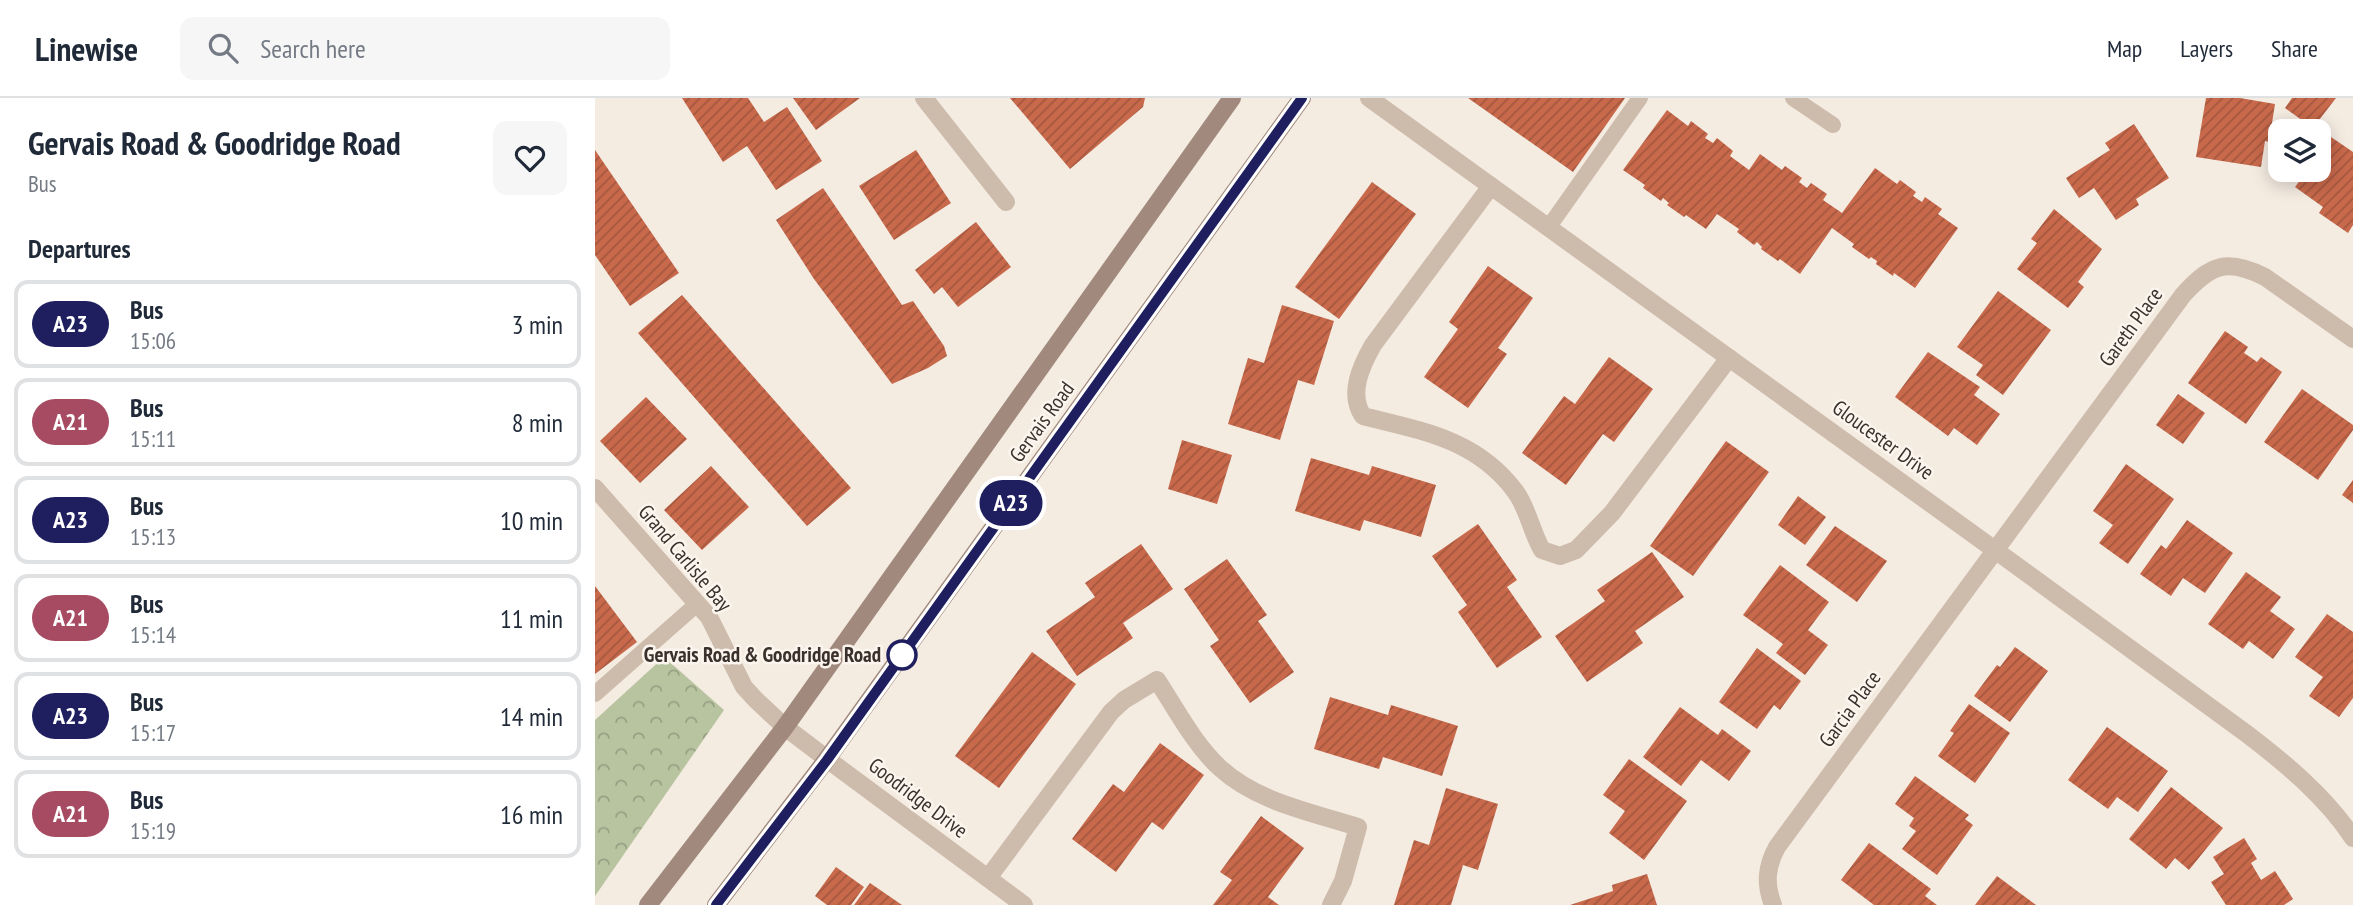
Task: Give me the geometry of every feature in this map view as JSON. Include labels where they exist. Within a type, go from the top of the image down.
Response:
[{"type":"main road","name":"Gervais Road","points":[[648,905],[785,727],[1231,98]]},
{"type":"main road","name":"Gervais Road","points":[[716,905],[827,760],[1302,98]]},
{"type":"street","points":[[924,98],[1006,202]]},
{"type":"street","name":"Gloucester Drive","points":[[1369,98],[2279,758],[2327,806],[2353,838]]},
{"type":"street","points":[[1491,186],[1373,345],[1364,361],[1355,399],[1363,416],[1444,437],[1481,456],[1515,491],[1542,550],[1560,556],[1576,550],[1612,513],[1729,358]]},
{"type":"street","name":"Gareth Place","points":[[1995,550],[2183,295],[2210,270],[2223,266],[2238,266],[2265,277],[2353,339]]},
{"type":"street","name":"Grand Carlisle Bay","points":[[595,488],[697,604],[718,632],[744,687],[785,727]]},
{"type":"street","name":"Garcia Place","points":[[1773,905],[1767,880],[1771,859],[1777,848],[1995,550]]},
{"type":"street","points":[[988,878],[1111,712],[1124,700],[1157,680],[1207,754],[1235,780],[1272,800],[1358,827],[1343,881],[1331,905]]},
{"type":"street","name":"Goodridge Drive","points":[[785,727],[1024,905]]},
{"type":"lane","points":[[1548,228],[1640,98]]},
{"type":"lane","points":[[1793,98],[1833,125]]},
{"type":"lane","points":[[595,694],[697,604]]},
{"type":"green space","points":[[664,657],[724,710],[595,896],[595,720]]},
{"type":"building","points":[[682,98],[748,98],[764,122],[787,107],[822,161],[776,190],[747,146],[723,162]]},
{"type":"building","points":[[793,98],[860,98],[816,130]]},
{"type":"building","points":[[1010,98],[1145,98],[1143,107],[1070,169]]},
{"type":"building","points":[[1468,98],[1625,98],[1573,172]]},
{"type":"building","points":[[2206,98],[2240,98],[2275,104],[2273,119],[2268,119],[2268,142],[2265,141],[2261,167],[2196,157]]},
{"type":"building","points":[[2292,98],[2336,98],[2320,119],[2300,119],[2285,108]]},
{"type":"building","points":[[1667,110],[1688,126],[1691,121],[1708,134],[1705,138],[1713,143],[1717,138],[1733,151],[1730,156],[1749,170],[1760,154],[1782,170],[1785,166],[1802,178],[1799,182],[1807,188],[1811,183],[1827,194],[1823,200],[1842,213],[1875,168],[1897,184],[1900,180],[1916,192],[1913,196],[1922,202],[1925,197],[1942,209],[1938,214],[1958,228],[1915,288],[1852,247],[1854,244],[1832,228],[1800,274],[1761,249],[1757,242],[1754,245],[1737,232],[1739,229],[1717,214],[1706,229],[1667,205],[1669,203],[1663,198],[1661,201],[1643,188],[1645,185],[1623,170]]},
{"type":"building","points":[[2134,124],[2169,178],[2136,199],[2139,205],[2116,220],[2094,188],[2079,198],[2066,178],[2110,150],[2105,143]]},
{"type":"building","points":[[2331,137],[2353,152],[2353,225],[2348,233],[2319,213],[2323,207],[2295,187],[2299,182],[2331,182]]},
{"type":"building","points":[[595,150],[679,273],[630,306],[595,255]]},
{"type":"building","points":[[916,150],[951,203],[894,240],[859,186]]},
{"type":"building","points":[[1372,182],[1416,214],[1339,319],[1295,287]]},
{"type":"building","points":[[823,188],[902,305],[913,301],[944,346],[947,356],[892,384],[814,279],[776,220]]},
{"type":"building","points":[[2054,209],[2102,249],[2078,282],[2084,287],[2068,308],[2017,269],[2037,243],[2031,239]]},
{"type":"building","points":[[976,222],[1011,267],[958,307],[942,287],[934,294],[915,270]]},
{"type":"building","points":[[1488,266],[1533,298],[1498,348],[1507,354],[1468,408],[1424,377],[1458,329],[1449,322]]},
{"type":"building","points":[[1998,291],[2051,330],[2003,395],[1976,375],[1983,365],[1957,347]]},
{"type":"building","points":[[682,295],[851,488],[807,526],[638,333]]},
{"type":"building","points":[[1282,305],[1334,321],[1314,385],[1298,380],[1280,440],[1228,424],[1248,358],[1264,363]]},
{"type":"building","points":[[2225,331],[2248,347],[2244,353],[2257,362],[2261,357],[2282,372],[2246,424],[2188,383]]},
{"type":"building","points":[[1928,352],[1980,387],[1974,395],[2000,414],[1977,445],[1954,428],[1948,436],[1895,397]]},
{"type":"building","points":[[1609,357],[1653,389],[1614,442],[1603,434],[1566,485],[1522,453],[1564,396],[1575,404]]},
{"type":"building","points":[[2302,389],[2353,425],[2353,430],[2318,480],[2264,442]]},
{"type":"building","points":[[2178,394],[2205,413],[2183,444],[2156,425]]},
{"type":"building","points":[[646,397],[687,439],[640,483],[600,441]]},
{"type":"building","points":[[1182,440],[1232,455],[1217,504],[1168,489]]},
{"type":"building","points":[[1726,441],[1769,472],[1693,576],[1650,546]]},
{"type":"building","points":[[1311,458],[1369,475],[1372,466],[1436,485],[1421,537],[1364,520],[1360,531],[1295,511]]},
{"type":"building","points":[[2126,464],[2174,499],[2128,564],[2099,543],[2113,525],[2093,511]]},
{"type":"building","points":[[711,466],[749,507],[702,550],[664,510]]},
{"type":"building","points":[[2353,480],[2353,503],[2342,495]]},
{"type":"building","points":[[1798,496],[1826,517],[1805,545],[1778,525]]},
{"type":"building","points":[[2187,520],[2233,553],[2205,593],[2183,578],[2171,596],[2140,574],[2161,545],[2166,549]]},
{"type":"building","points":[[1478,524],[1517,580],[1507,587],[1542,637],[1497,668],[1458,612],[1467,605],[1432,556]]},
{"type":"building","points":[[1835,526],[1887,561],[1857,602],[1806,565]]},
{"type":"building","points":[[1141,544],[1173,589],[1123,623],[1133,638],[1077,676],[1046,631],[1095,597],[1085,583]]},
{"type":"building","points":[[1652,552],[1684,597],[1635,631],[1643,643],[1587,682],[1555,636],[1605,601],[1597,590]]},
{"type":"building","points":[[1227,559],[1267,615],[1258,621],[1294,672],[1250,703],[1210,646],[1219,640],[1184,589]]},
{"type":"building","points":[[1780,565],[1829,602],[1808,630],[1828,645],[1805,675],[1776,653],[1783,644],[1743,615]]},
{"type":"building","points":[[2246,572],[2281,597],[2270,611],[2295,629],[2273,659],[2249,641],[2243,649],[2208,624]]},
{"type":"building","points":[[595,586],[637,642],[595,674]]},
{"type":"building","points":[[2327,614],[2353,632],[2353,698],[2339,717],[2309,696],[2323,677],[2295,657]]},
{"type":"building","points":[[2015,647],[2048,671],[2010,722],[1974,696],[1997,665],[2000,667]]},
{"type":"building","points":[[1757,648],[1801,681],[1780,710],[1774,705],[1757,729],[1719,702]]},
{"type":"building","points":[[1032,652],[1076,684],[999,788],[955,756]]},
{"type":"building","points":[[1330,697],[1388,715],[1391,705],[1458,726],[1442,776],[1383,757],[1379,769],[1314,749]]},
{"type":"building","points":[[1969,704],[2010,733],[1975,783],[1938,756],[1954,733],[1950,731]]},
{"type":"building","points":[[1680,707],[1718,735],[1722,729],[1751,751],[1729,781],[1701,760],[1681,786],[1643,757]]},
{"type":"building","points":[[2107,727],[2168,771],[2138,812],[2117,797],[2108,809],[2068,780]]},
{"type":"building","points":[[1160,743],[1204,775],[1163,830],[1152,822],[1116,872],[1072,839],[1113,784],[1124,792]]},
{"type":"building","points":[[1629,759],[1687,801],[1644,860],[1609,833],[1625,811],[1603,795]]},
{"type":"building","points":[[1915,776],[1969,815],[1965,819],[1973,825],[1937,875],[1902,849],[1916,831],[1909,826],[1914,818],[1895,804]]},
{"type":"building","points":[[2171,787],[2223,828],[2189,870],[2175,858],[2166,869],[2129,839]]},
{"type":"building","points":[[1446,788],[1498,804],[1478,870],[1463,865],[1451,905],[1394,905],[1414,840],[1429,845]]},
{"type":"building","points":[[1261,816],[1304,848],[1268,897],[1279,905],[1213,905],[1232,880],[1220,872]]},
{"type":"building","points":[[2244,838],[2257,859],[2251,863],[2261,880],[2275,871],[2293,899],[2284,905],[2226,905],[2211,882],[2224,874],[2213,857]]},
{"type":"building","points":[[1869,843],[1931,889],[1925,896],[1937,905],[1874,905],[1841,880]]},
{"type":"building","points":[[836,867],[864,887],[851,905],[827,905],[815,896]]},
{"type":"building","points":[[1647,874],[1657,905],[1570,905],[1613,891],[1612,885]]},
{"type":"building","points":[[1997,876],[2036,905],[1975,905]]},
{"type":"building","points":[[870,883],[902,905],[854,905]]},
{"type":"bus line","name":"A23","points":[[716,905],[827,760],[1302,98]]},
{"type":"place","name":"Gervais Road & Goodridge Road","points":[[902,655]]}]
